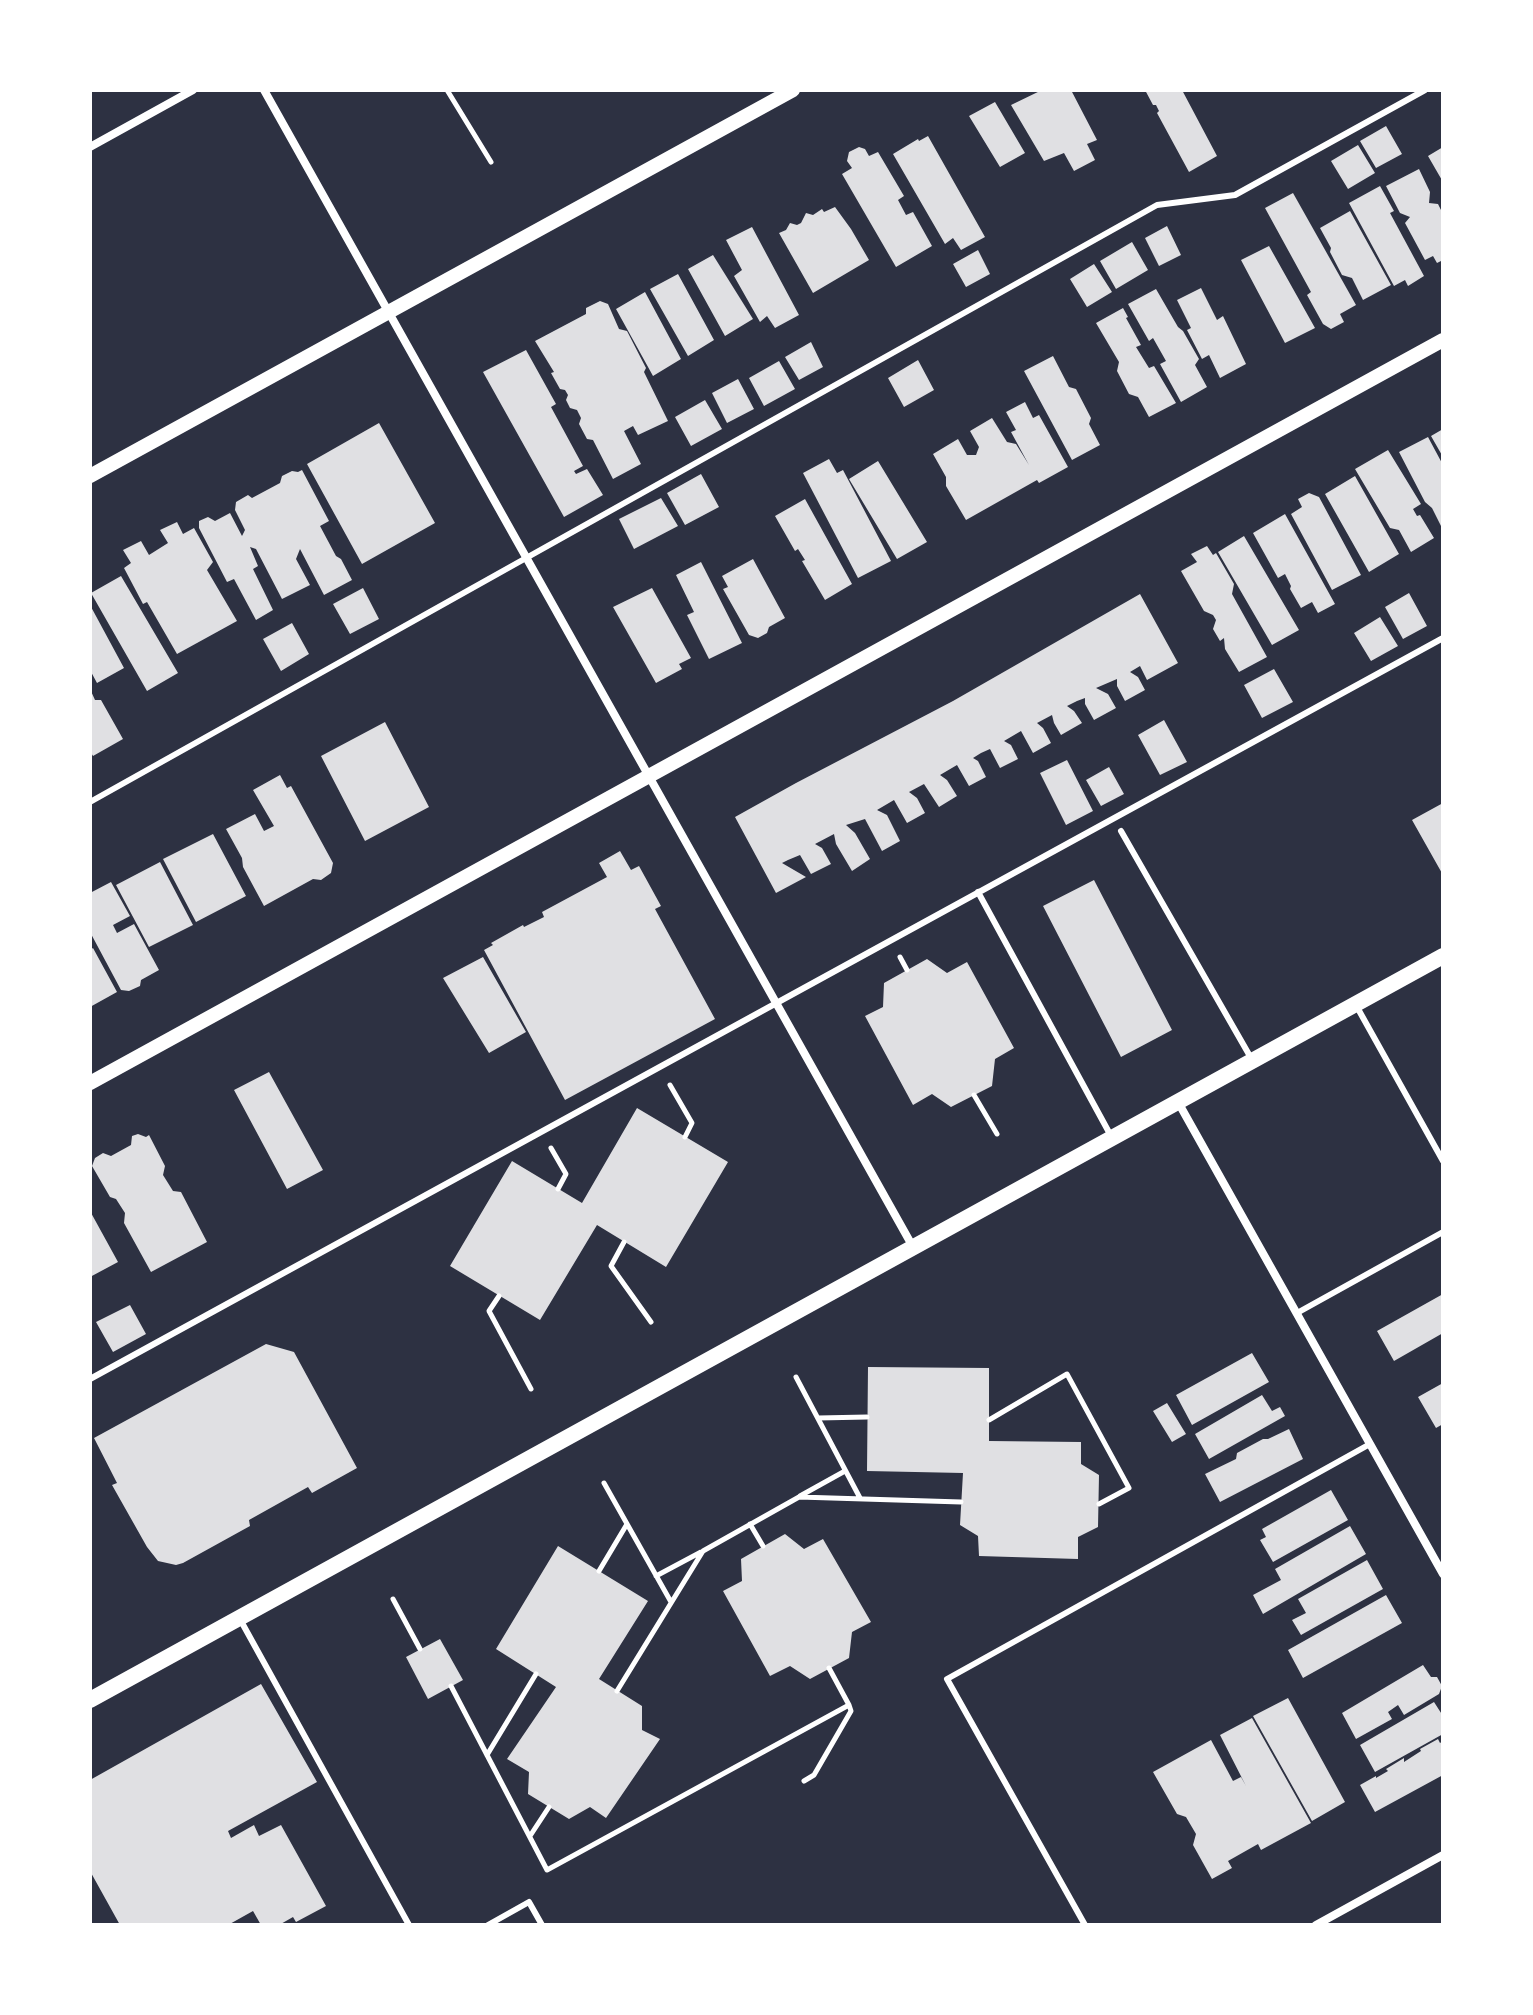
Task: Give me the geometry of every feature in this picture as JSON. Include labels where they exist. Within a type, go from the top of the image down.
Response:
[{"type":"main road","points":[[90,1700],[1443,956]]},
{"type":"street","points":[[90,147],[193,90]]},
{"type":"street","points":[[264,90],[913,1247]]},
{"type":"street","points":[[90,476],[793,90]]},
{"type":"street","points":[[90,1083],[1443,340]]},
{"type":"street","points":[[1178,1102],[1443,1574]]},
{"type":"street","points":[[1316,1925],[1443,1855]]},
{"type":"lane","points":[[90,802],[1157,205],[1235,195],[1425,90]]},
{"type":"lane","points":[[90,1379],[1443,638]]},
{"type":"lane","points":[[1121,831],[1253,1061]]},
{"type":"lane","points":[[978,892],[1113,1139]]},
{"type":"lane","points":[[1355,1004],[1443,1161]]},
{"type":"lane","points":[[1297,1313],[1443,1232]]},
{"type":"lane","points":[[1085,1925],[947,1679],[1370,1444]]},
{"type":"lane","points":[[239,1618],[409,1925]]},
{"type":"lane","points":[[488,1925],[529,1902],[542,1925]]},
{"type":"path","points":[[447,90],[491,162]]},
{"type":"path","points":[[660,1066],[692,1123],[685,1137]]},
{"type":"path","points":[[974,1095],[997,1134]]},
{"type":"path","points":[[542,1131],[566,1174],[558,1189]]},
{"type":"path","points":[[624,1242],[611,1266],[651,1322]]},
{"type":"path","points":[[499,1296],[489,1311],[531,1389]]},
{"type":"path","points":[[989,1420],[1067,1374],[1129,1488],[1099,1504]]},
{"type":"path","points":[[796,1377],[860,1499]]},
{"type":"path","points":[[818,1418],[867,1417]]},
{"type":"path","points":[[656,1576],[845,1471]]},
{"type":"path","points":[[604,1483],[671,1603]]},
{"type":"path","points":[[799,1497],[961,1502]]},
{"type":"path","points":[[599,1571],[627,1524]]},
{"type":"path","points":[[750,1524],[763,1546]]},
{"type":"path","points":[[617,1691],[703,1551]]},
{"type":"path","points":[[393,1599],[420,1649]]},
{"type":"path","points":[[804,1781],[814,1775],[851,1711],[829,1668]]},
{"type":"path","points":[[487,1755],[536,1674]]},
{"type":"path","points":[[451,1686],[547,1870],[849,1705]]},
{"type":"path","points":[[530,1837],[549,1807]]},
{"type":"building","points":[[1042,90],[1071,90],[1097,140],[1087,144],[1095,160],[1074,171],[1064,153],[1044,161],[1011,105]]},
{"type":"building","points":[[1145,90],[1182,90],[1217,156],[1189,172],[1157,113],[1156,105],[1153,105]]},
{"type":"building","points":[[995,102],[1025,153],[1000,167],[969,116]]},
{"type":"building","points":[[1386,126],[1402,154],[1376,168],[1360,141]]},
{"type":"building","points":[[928,136],[985,237],[961,250],[953,238],[945,244],[893,154]]},
{"type":"building","points":[[1358,145],[1375,173],[1348,189],[1331,161]]},
{"type":"building","points":[[859,147],[865,149],[869,156],[878,152],[904,196],[898,200],[906,215],[913,212],[932,246],[896,267],[842,174],[852,168],[847,161],[849,152]]},
{"type":"building","points":[[1443,147],[1443,182],[1428,156]]},
{"type":"building","points":[[1419,169],[1430,192],[1429,203],[1438,204],[1443,214],[1443,260],[1437,263],[1433,256],[1425,260],[1405,223],[1410,217],[1400,213],[1386,186]]},
{"type":"building","points":[[1380,186],[1394,211],[1390,213],[1424,276],[1408,286],[1405,280],[1394,286],[1349,203]]},
{"type":"building","points":[[1293,193],[1356,305],[1340,314],[1344,322],[1331,329],[1323,324],[1307,295],[1311,292],[1265,208]]},
{"type":"building","points":[[835,207],[869,260],[813,293],[779,233],[786,230],[790,223],[801,223],[806,213],[813,215],[822,209],[824,212]]},
{"type":"building","points":[[1350,211],[1391,285],[1363,300],[1352,278],[1342,275],[1320,228]]},
{"type":"building","points":[[1167,226],[1181,255],[1159,266],[1145,238]]},
{"type":"building","points":[[752,227],[799,315],[775,328],[767,316],[760,322],[734,276],[742,270],[726,240]]},
{"type":"building","points":[[1132,242],[1148,270],[1116,289],[1100,261]]},
{"type":"building","points":[[1269,246],[1315,328],[1285,343],[1241,260]]},
{"type":"building","points":[[978,250],[990,274],[966,287],[953,264]]},
{"type":"building","points":[[713,255],[753,319],[725,336],[688,269]]},
{"type":"building","points":[[1094,264],[1112,292],[1087,307],[1070,279]]},
{"type":"building","points":[[678,274],[714,340],[688,356],[650,289]]},
{"type":"building","points":[[1201,288],[1217,320],[1223,316],[1246,364],[1220,378],[1209,355],[1202,359],[1187,330],[1191,328],[1177,300]]},
{"type":"building","points":[[1156,289],[1199,359],[1195,365],[1207,387],[1181,402],[1160,364],[1166,361],[1153,338],[1149,341],[1128,304]]},
{"type":"building","points":[[645,292],[681,359],[653,376],[616,309]]},
{"type":"building","points":[[600,301],[608,304],[619,329],[627,331],[668,421],[638,435],[633,426],[624,431],[641,464],[613,479],[593,440],[587,439],[579,424],[581,418],[577,410],[570,408],[566,400],[568,395],[560,389],[551,373],[554,372],[535,341],[586,314],[586,308]]},
{"type":"building","points":[[1123,308],[1141,345],[1136,347],[1149,368],[1154,366],[1176,403],[1149,417],[1138,397],[1129,394],[1117,371],[1119,362],[1096,323]]},
{"type":"building","points":[[811,342],[823,367],[799,380],[785,357]]},
{"type":"building","points":[[526,350],[556,404],[551,407],[583,466],[574,471],[576,474],[587,469],[603,495],[564,517],[483,372]]},
{"type":"building","points":[[1053,356],[1069,387],[1076,389],[1100,445],[1072,460],[1024,371]]},
{"type":"building","points":[[918,360],[934,390],[904,407],[888,378]]},
{"type":"building","points":[[779,361],[795,389],[764,406],[749,378]]},
{"type":"building","points":[[738,379],[754,409],[727,423],[712,393]]},
{"type":"building","points":[[705,400],[722,429],[691,446],[675,417]]},
{"type":"building","points":[[1025,402],[1033,418],[1039,415],[1068,467],[1039,483],[1037,480],[966,520],[946,486],[946,477],[933,454],[958,439],[967,455],[976,455],[979,447],[970,431],[992,418],[1007,442],[1016,444],[1029,465],[1011,432],[1016,430],[1006,412]]},
{"type":"building","points":[[379,423],[435,523],[362,564],[307,464]]},
{"type":"building","points":[[1443,429],[1443,457],[1431,436]]},
{"type":"building","points":[[1428,437],[1443,465],[1443,530],[1399,452]]},
{"type":"building","points":[[1388,450],[1421,504],[1413,509],[1434,538],[1411,552],[1399,530],[1390,528],[1355,469]]},
{"type":"building","points":[[829,459],[837,473],[843,470],[891,561],[858,578],[803,473]]},
{"type":"building","points":[[878,461],[927,542],[897,559],[849,479]]},
{"type":"building","points":[[302,470],[329,521],[320,526],[352,580],[324,595],[300,549],[296,559],[310,585],[282,599],[256,549],[250,547],[258,566],[253,569],[273,610],[256,620],[234,579],[227,582],[199,528],[199,521],[208,517],[215,521],[230,513],[242,536],[245,530],[235,510],[236,502],[248,495],[252,498],[280,483],[282,476],[292,471]]},
{"type":"building","points":[[701,474],[719,507],[685,525],[667,493]]},
{"type":"building","points":[[1355,476],[1399,554],[1369,572],[1325,494]]},
{"type":"building","points":[[1309,493],[1319,497],[1361,575],[1332,590],[1291,514],[1302,507],[1298,499]]},
{"type":"building","points":[[661,498],[678,526],[634,549],[619,519]]},
{"type":"building","points":[[805,499],[852,584],[825,600],[802,561],[805,560],[798,549],[795,551],[775,516]]},
{"type":"building","points":[[1285,514],[1335,604],[1318,613],[1312,602],[1301,608],[1285,574],[1278,578],[1253,533]]},
{"type":"building","points":[[177,522],[183,534],[194,528],[213,562],[207,570],[237,621],[177,654],[147,602],[143,604],[124,568],[131,563],[123,550],[141,541],[149,555],[168,543],[160,530]]},
{"type":"building","points":[[1244,536],[1299,630],[1272,645],[1218,552]]},
{"type":"building","points":[[1207,546],[1213,555],[1216,553],[1234,584],[1232,594],[1267,657],[1239,672],[1225,649],[1224,638],[1220,641],[1213,629],[1216,620],[1204,611],[1181,571],[1197,562],[1191,554]]},
{"type":"building","points":[[753,559],[785,618],[758,638],[749,635],[723,589],[728,587],[722,576]]},
{"type":"building","points":[[701,562],[742,643],[709,659],[687,615],[694,612],[676,575]]},
{"type":"building","points":[[121,576],[178,673],[147,691],[91,593]]},
{"type":"building","points":[[363,588],[379,619],[350,634],[333,604]]},
{"type":"building","points":[[652,588],[691,658],[679,664],[682,669],[656,683],[613,607]]},
{"type":"building","points":[[1409,593],[1427,626],[1403,639],[1385,607]]},
{"type":"building","points":[[1140,594],[1178,663],[1147,680],[1140,666],[1130,672],[1138,677],[1145,690],[1125,701],[1117,679],[1096,688],[1108,694],[1116,708],[1094,720],[1085,698],[1077,701],[1067,706],[1082,723],[1061,735],[1052,715],[1037,723],[1051,743],[1033,753],[1021,731],[1004,741],[1011,745],[1018,759],[1000,768],[990,749],[981,753],[973,758],[978,761],[986,777],[969,786],[957,765],[940,775],[957,796],[939,807],[924,784],[909,792],[917,798],[925,813],[907,823],[894,800],[877,810],[887,815],[900,841],[882,851],[865,819],[846,825],[855,833],[870,859],[852,871],[836,844],[834,834],[815,844],[822,848],[831,864],[811,874],[800,855],[782,863],[806,877],[776,893],[735,817],[953,701]]},
{"type":"building","points":[[90,605],[124,668],[97,683],[90,670]]},
{"type":"building","points":[[1380,617],[1398,646],[1371,661],[1354,633]]},
{"type":"building","points":[[292,623],[309,654],[281,671],[263,639]]},
{"type":"building","points":[[1274,669],[1293,702],[1262,718],[1244,685]]},
{"type":"building","points":[[90,689],[95,700],[101,700],[123,739],[93,756],[90,751]]},
{"type":"building","points":[[1164,720],[1187,762],[1160,775],[1138,735]]},
{"type":"building","points":[[385,722],[429,807],[365,841],[321,756]]},
{"type":"building","points":[[1067,760],[1093,811],[1066,825],[1040,773]]},
{"type":"building","points":[[1109,767],[1124,794],[1101,806],[1086,780]]},
{"type":"building","points":[[280,775],[287,788],[291,786],[333,863],[331,873],[321,880],[313,879],[264,906],[226,829],[255,814],[264,831],[274,826],[253,790]]},
{"type":"building","points":[[1443,803],[1443,875],[1412,820]]},
{"type":"building","points":[[213,834],[246,896],[196,922],[163,859]]},
{"type":"building","points":[[620,851],[631,870],[639,866],[661,906],[655,909],[715,1019],[565,1100],[484,950],[523,925],[544,917],[542,912],[607,877],[599,863]]},
{"type":"building","points":[[160,862],[193,925],[149,947],[116,885]]},
{"type":"building","points":[[1094,880],[1172,1030],[1121,1057],[1043,906]]},
{"type":"building","points":[[111,882],[130,916],[113,925],[117,933],[134,924],[159,970],[129,991],[121,990],[90,932],[90,893]]},
{"type":"building","points":[[93,948],[117,992],[90,1007],[90,950]]},
{"type":"building","points":[[483,957],[526,1032],[489,1053],[443,978]]},
{"type":"building","points":[[927,959],[947,973],[967,962],[1014,1048],[995,1059],[992,1086],[951,1107],[932,1094],[913,1105],[865,1016],[883,1007],[884,983]]},
{"type":"building","points":[[269,1072],[323,1170],[287,1189],[234,1090]]},
{"type":"building","points":[[637,1108],[728,1162],[666,1267],[597,1225],[540,1320],[450,1266],[512,1161],[582,1203]]},
{"type":"building","points":[[149,1135],[165,1166],[163,1175],[173,1191],[181,1192],[207,1242],[151,1272],[124,1223],[125,1213],[116,1199],[110,1197],[92,1166],[95,1158],[103,1153],[111,1156],[131,1145],[132,1136]]},
{"type":"building","points":[[90,1211],[118,1262],[90,1277]]},
{"type":"building","points":[[1443,1294],[1443,1333],[1394,1361],[1377,1331]]},
{"type":"building","points":[[130,1305],[146,1334],[113,1352],[96,1322]]},
{"type":"building","points":[[266,1344],[294,1352],[357,1468],[312,1493],[308,1487],[249,1520],[250,1526],[183,1563],[176,1565],[158,1561],[112,1485],[117,1483],[94,1438]]},
{"type":"building","points":[[1252,1353],[1269,1382],[1192,1425],[1176,1395]]},
{"type":"building","points":[[868,1367],[989,1368],[989,1441],[1081,1442],[1081,1464],[1099,1475],[1098,1527],[1078,1537],[1078,1559],[979,1556],[978,1536],[960,1525],[963,1473],[867,1471]]},
{"type":"building","points":[[1443,1383],[1443,1424],[1436,1428],[1418,1397]]},
{"type":"building","points":[[1262,1395],[1272,1411],[1280,1407],[1285,1416],[1209,1459],[1195,1434]]},
{"type":"building","points":[[1167,1403],[1186,1434],[1172,1442],[1153,1411]]},
{"type":"building","points":[[1289,1429],[1303,1459],[1220,1502],[1205,1474],[1236,1459],[1237,1453],[1263,1439]]},
{"type":"building","points":[[1331,1490],[1348,1520],[1273,1562],[1260,1540],[1266,1537],[1262,1529]]},
{"type":"building","points":[[1350,1526],[1366,1554],[1263,1614],[1253,1595],[1281,1580],[1275,1569]]},
{"type":"building","points":[[785,1534],[804,1549],[823,1539],[871,1622],[852,1632],[849,1658],[810,1679],[790,1666],[770,1676],[723,1591],[742,1581],[741,1559]]},
{"type":"building","points":[[558,1546],[648,1601],[599,1679],[642,1706],[642,1730],[660,1739],[606,1818],[590,1807],[569,1819],[528,1794],[529,1772],[507,1759],[556,1687],[496,1649]]},
{"type":"building","points":[[1367,1560],[1383,1589],[1301,1635],[1292,1620],[1306,1613],[1298,1599]]},
{"type":"building","points":[[1386,1595],[1402,1623],[1303,1678],[1288,1650]]},
{"type":"building","points":[[440,1639],[463,1680],[428,1699],[406,1657]]},
{"type":"building","points":[[1423,1665],[1442,1686],[1439,1694],[1404,1715],[1398,1705],[1388,1712],[1392,1719],[1356,1739],[1342,1713]]},
{"type":"building","points":[[261,1684],[317,1782],[228,1831],[231,1838],[254,1825],[259,1836],[281,1825],[326,1906],[296,1922],[293,1917],[279,1925],[261,1925],[253,1911],[228,1925],[120,1925],[90,1871],[90,1780]]},
{"type":"building","points":[[1288,1698],[1345,1802],[1312,1821],[1253,1716]]},
{"type":"building","points":[[1434,1702],[1443,1716],[1443,1734],[1375,1772],[1360,1745]]},
{"type":"building","points":[[1252,1718],[1311,1823],[1261,1850],[1258,1844],[1228,1861],[1232,1868],[1212,1879],[1193,1845],[1196,1834],[1186,1817],[1177,1814],[1153,1772],[1211,1740],[1233,1781],[1241,1777],[1246,1786],[1220,1735]]},
{"type":"building","points":[[1438,1739],[1440,1743],[1443,1741],[1443,1775],[1375,1812],[1360,1785],[1388,1771],[1386,1769],[1404,1758],[1404,1762]]}]
